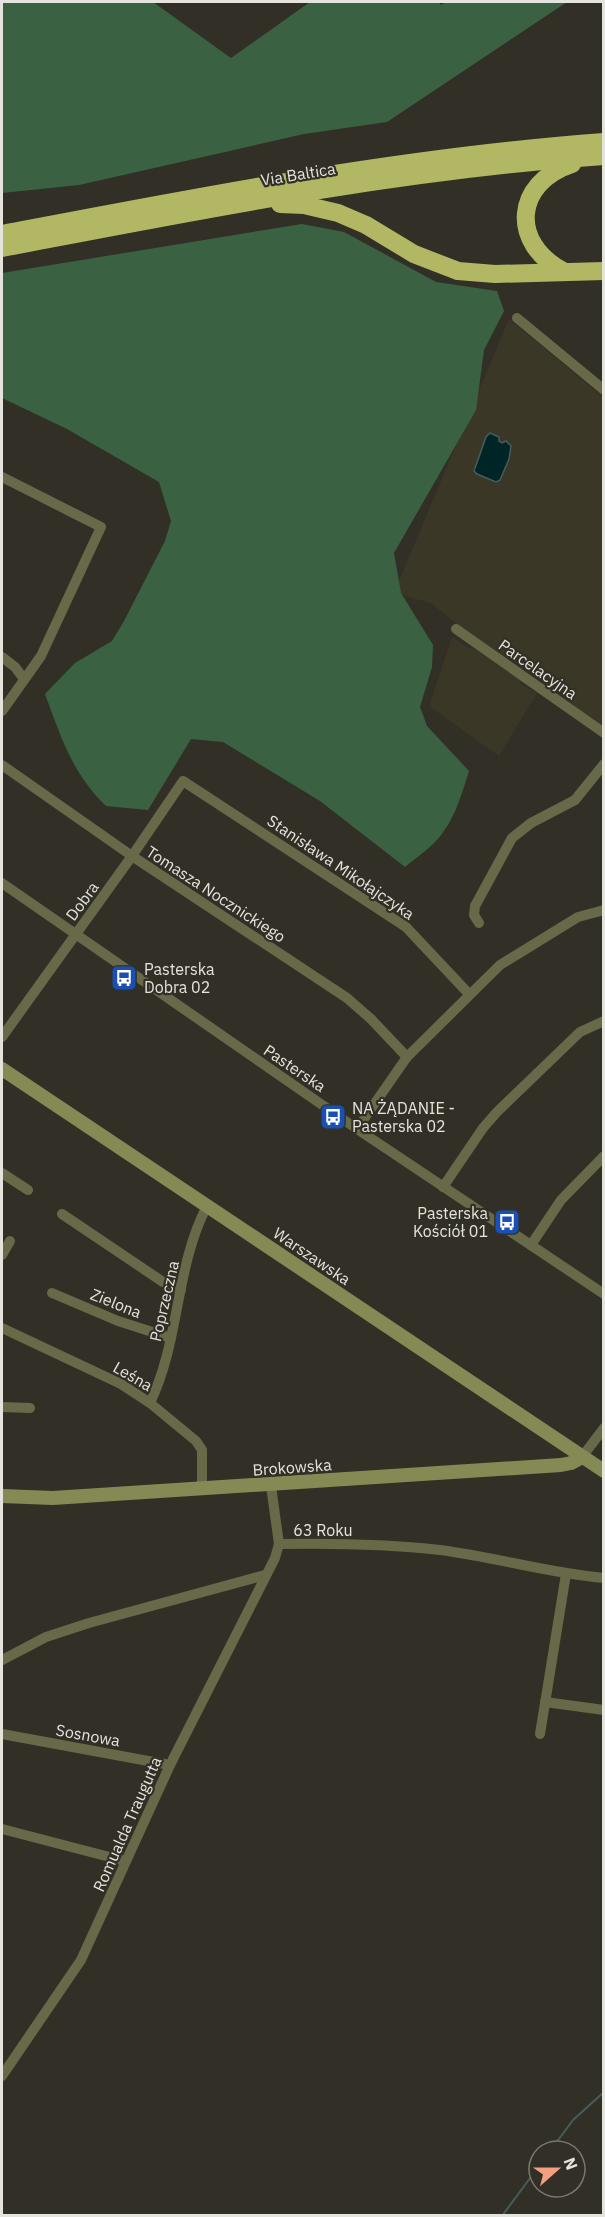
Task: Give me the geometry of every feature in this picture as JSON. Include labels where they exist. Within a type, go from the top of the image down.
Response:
[{"type":"highway","name":"Via Baltica","points":[[2,248],[237,204],[415,176],[601,151]]},
{"type":"highway","name":"Via Baltica","points":[[2,234],[227,191],[441,158],[601,151]]},
{"type":"highway","points":[[563,271],[538,253],[526,220],[528,201],[539,183],[553,172],[601,151]]},
{"type":"highway","points":[[237,204],[304,205],[324,209],[366,225],[414,254],[458,271],[495,274],[603,271]]},
{"type":"street","points":[[517,318],[603,390]]},
{"type":"street","points":[[2,477],[101,527],[45,647],[2,711]]},
{"type":"street","name":"Parcelacyjna","points":[[456,629],[603,733]]},
{"type":"street","points":[[2,657],[24,679]]},
{"type":"street","points":[[480,923],[474,915],[475,906],[512,838],[531,823],[575,800],[603,764]]},
{"type":"street","name":"Tomasza Nocznickiego","points":[[2,765],[132,856],[347,998],[371,1019],[407,1057]]},
{"type":"street","name":"Dobra","points":[[2,1037],[132,856],[183,780]]},
{"type":"street","name":"Stanisława Mikołajczyka","points":[[183,780],[406,927],[469,994]]},
{"type":"street","name":"Pasterska","points":[[2,885],[357,1129],[603,1294]]},
{"type":"street","points":[[357,1129],[407,1057],[469,994],[508,959],[578,917],[603,909]]},
{"type":"street","points":[[443,1187],[483,1128],[497,1112],[580,1032],[603,1021]]},
{"type":"street","name":"Warszawska","points":[[2,1069],[603,1471]]},
{"type":"street","points":[[531,1245],[561,1200],[603,1156]]},
{"type":"street","points":[[2,1173],[28,1190]]},
{"type":"street","name":"Poprzeczna","points":[[150,1403],[158,1387],[171,1338],[196,1227],[207,1206]]},
{"type":"street","points":[[62,1214],[163,1282],[181,1290]]},
{"type":"street","points":[[2,1255],[10,1241]]},
{"type":"street","name":"Zielona","points":[[52,1293],[118,1321],[171,1338]]},
{"type":"street","name":"Leśna","points":[[2,1328],[121,1384],[150,1403],[196,1441],[202,1450],[202,1489]]},
{"type":"street","points":[[2,1407],[30,1408]]},
{"type":"street","points":[[582,1457],[603,1428]]},
{"type":"street","name":"Brokowska","points":[[2,1496],[53,1498],[271,1485],[561,1465],[571,1464],[582,1457]]},
{"type":"street","points":[[271,1485],[279,1545]]},
{"type":"street","name":"63 Roku","points":[[265,1575],[275,1558],[279,1545],[334,1543],[440,1550],[566,1574],[603,1578]]},
{"type":"street","points":[[540,1734],[566,1574]]},
{"type":"street","points":[[2,1660],[57,1633],[265,1575]]},
{"type":"street","name":"Romualda Traugutta","points":[[2,2076],[81,1960],[170,1765],[265,1575]]},
{"type":"street","points":[[545,1702],[603,1710]]},
{"type":"street","name":"Sosnowa","points":[[2,1734],[170,1765]]},
{"type":"street","points":[[2,1829],[125,1861]]},
{"type":"shaded area","points":[[509,319],[603,397],[603,728],[545,683],[458,625],[431,603],[394,593]]},
{"type":"shaded area","points":[[452,637],[467,647],[477,650],[521,681],[520,684],[537,693],[499,756],[429,706]]},
{"type":"green space","points":[[2,2],[153,2],[231,58],[310,2],[439,2],[441,5],[446,2],[567,2],[387,122],[304,134],[79,185],[2,193]]},
{"type":"green space","points":[[302,224],[344,232],[436,282],[497,291],[504,311],[484,350],[476,410],[394,553],[401,593],[433,645],[432,667],[420,707],[427,726],[469,771],[447,827],[434,843],[405,867],[320,801],[223,742],[191,739],[148,810],[106,806],[84,781],[76,767],[62,740],[45,694],[75,663],[112,641],[165,541],[171,521],[159,482],[67,429],[2,398],[2,273]]},
{"type":"water","points":[[490,433],[499,437],[502,443],[506,441],[511,446],[509,459],[500,480],[496,482],[474,471],[486,437]]},
{"type":"waterway","points":[[559,2139],[573,2120],[604,2092]]},
{"type":"waterway","points":[[502,2216],[527,2182]]},
{"type":"place","name":"Pasterska Dobra 02","points":[[124,978]]},
{"type":"place","name":"NA ŻĄDANIE - Pasterska 02","points":[[333,1117]]},
{"type":"place","name":"Pasterska Kościół 01","points":[[507,1222]]}]
